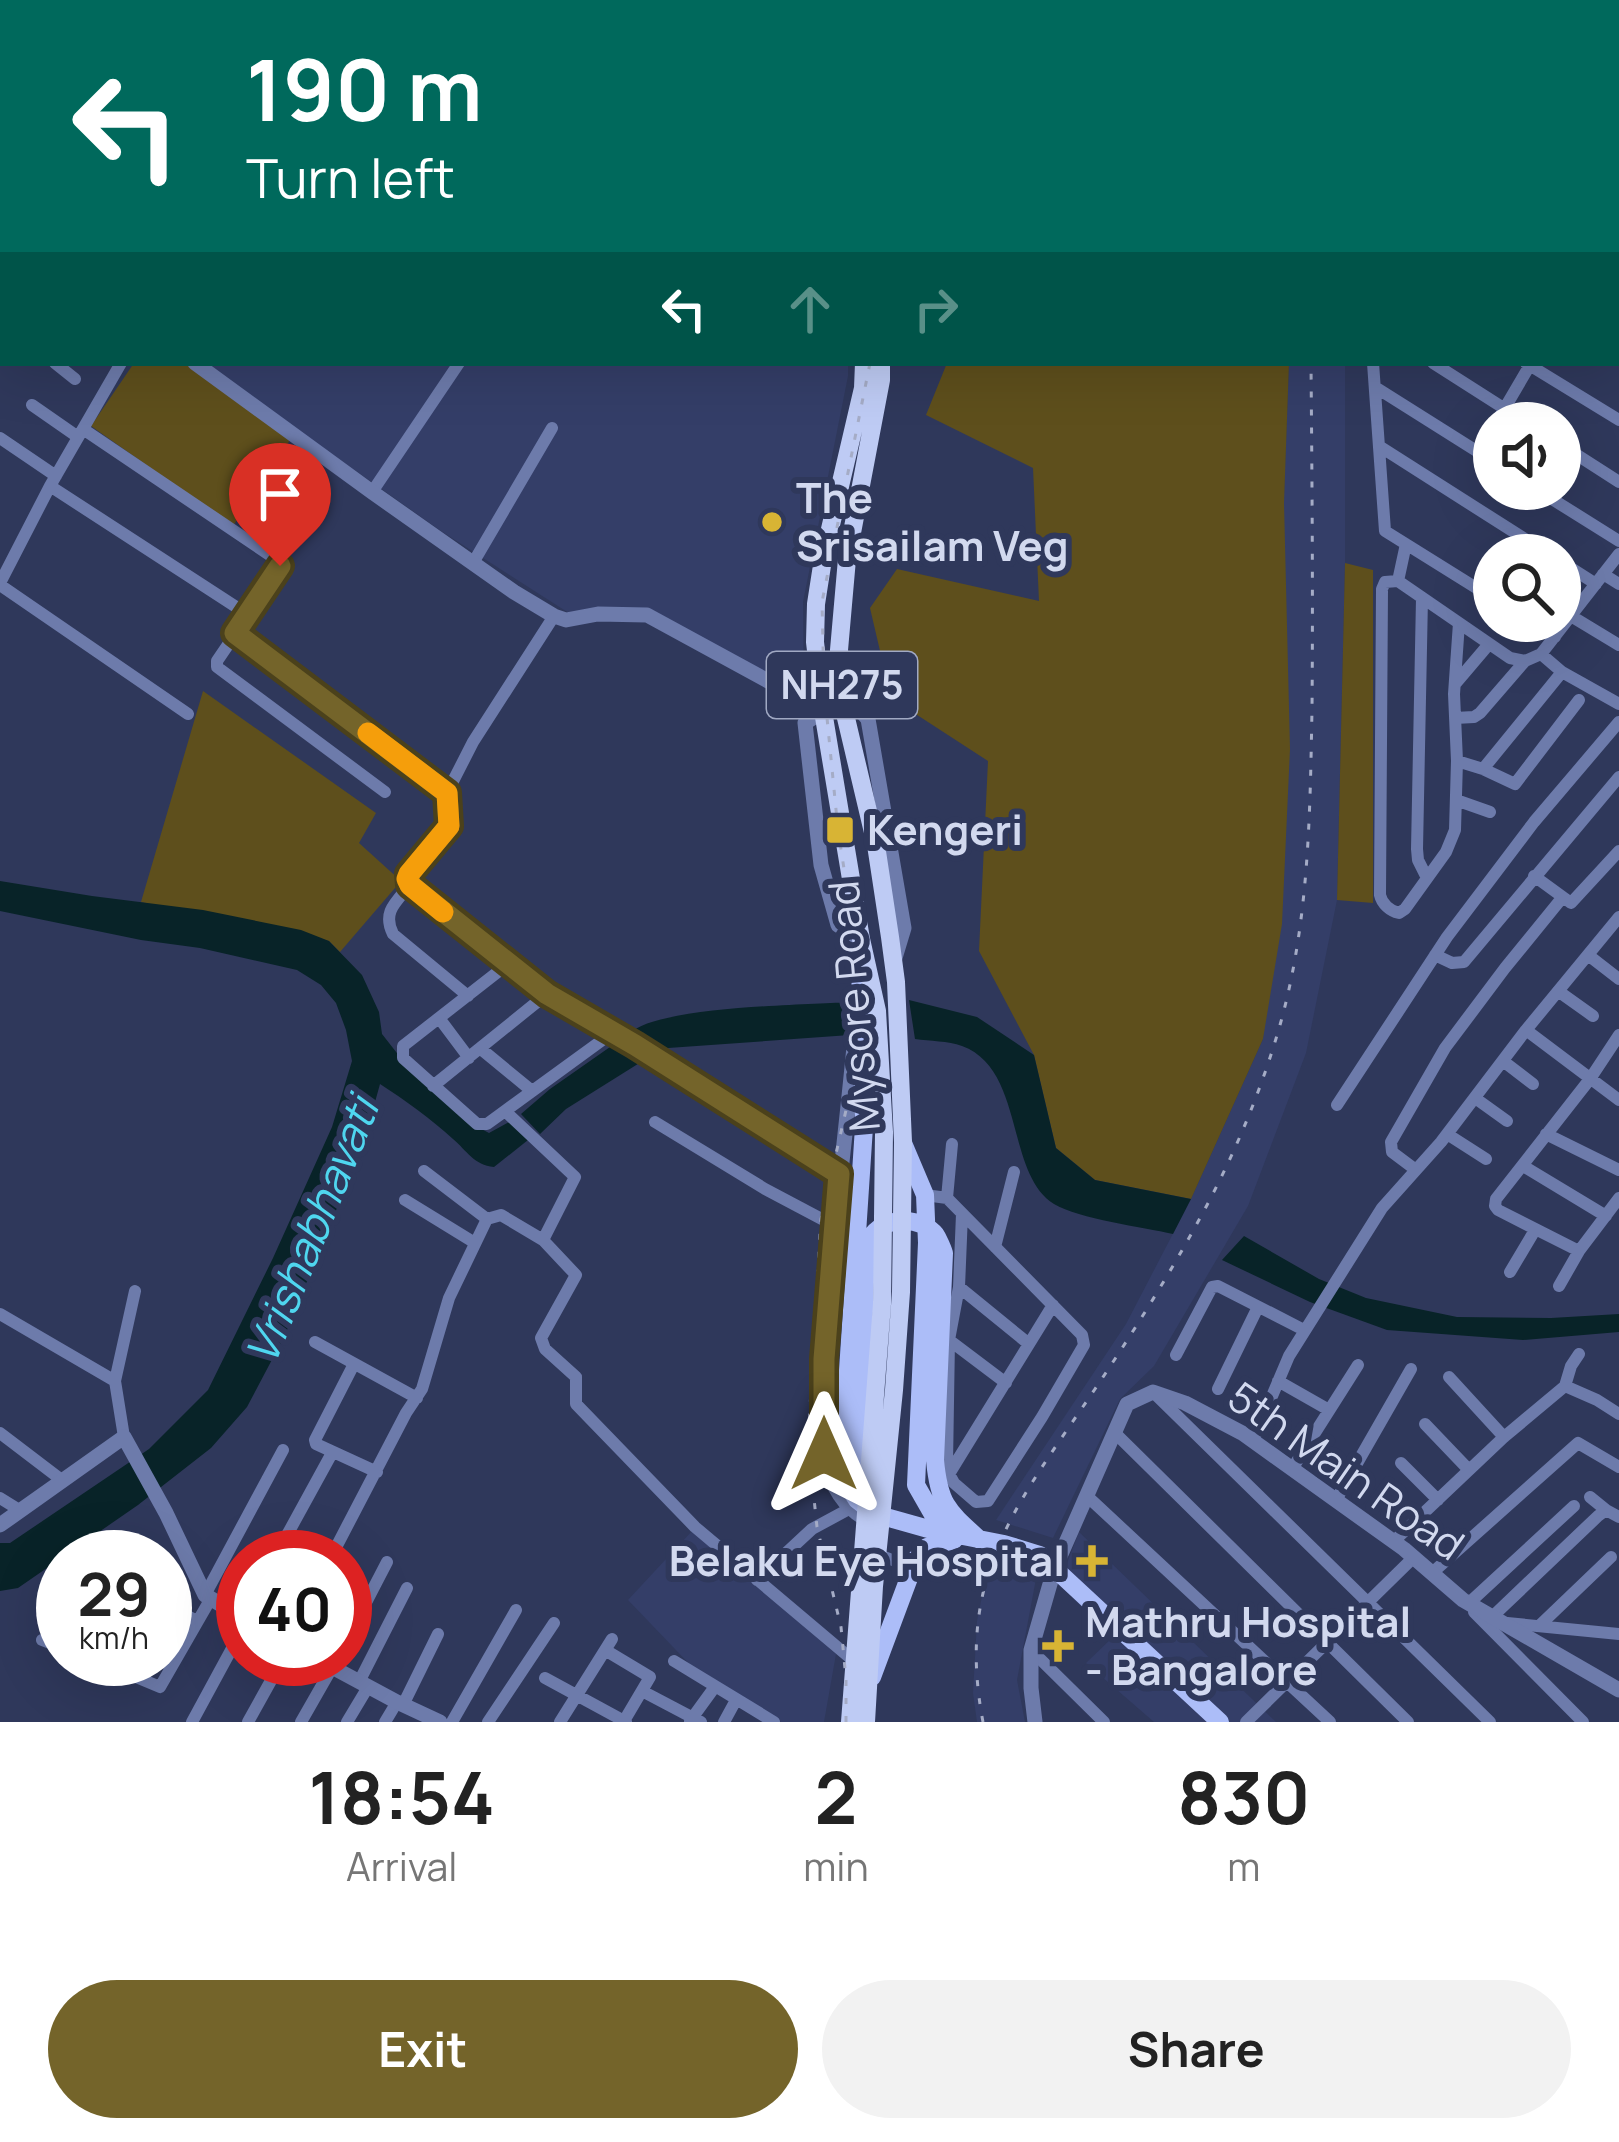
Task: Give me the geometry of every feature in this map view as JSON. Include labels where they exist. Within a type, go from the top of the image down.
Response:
[{"type":"highway","name":"Mysore Road","points":[[850,1722],[867,1586],[879,1555],[891,1441],[901,1292],[903,1142],[889,1035],[874,1010],[815,642],[823,560],[863,388],[864,366]]},
{"type":"highway","name":"Mysore Road","points":[[874,1010],[893,962],[876,845],[846,718],[838,650],[847,559],[881,366]]},
{"type":"highway","name":"Mysore Road","points":[[866,1722],[867,1586],[860,1510],[882,1304],[889,1035]]},
{"type":"main road","points":[[874,1010],[844,1477],[868,1510],[893,1520],[938,1526],[1040,1555],[1220,1722]]},
{"type":"main road","points":[[903,1142],[925,1195],[928,1243],[916,1485],[938,1526]]},
{"type":"main road","points":[[860,1510],[866,1253],[873,1234],[885,1225],[910,1221],[937,1235],[944,1253],[936,1449],[938,1526],[916,1559],[868,1687]]},
{"type":"street","points":[[60,366],[75,379]]},
{"type":"street","points":[[119,366],[0,584],[188,715]]},
{"type":"street","points":[[199,366],[372,493],[554,616],[566,620],[598,614],[647,615],[823,712]]},
{"type":"street","points":[[372,493],[457,366]]},
{"type":"street","points":[[1373,366],[1385,531],[1473,586]]},
{"type":"street","points":[[1438,366],[1493,402]]},
{"type":"street","points":[[1508,402],[1527,366]]},
{"type":"street","points":[[1531,366],[1619,420]]},
{"type":"street","points":[[1375,387],[1473,449]]},
{"type":"street","points":[[32,405],[277,560],[279,570],[217,667],[386,792]]},
{"type":"street","points":[[473,563],[552,428]]},
{"type":"street","points":[[0,438],[53,481],[247,614]]},
{"type":"street","points":[[1379,446],[1517,534]]},
{"type":"street","points":[[1581,458],[1619,482]]},
{"type":"street","points":[[1570,510],[1619,541]]},
{"type":"street","points":[[1398,581],[1406,544]]},
{"type":"street","points":[[1581,603],[1619,554]]},
{"type":"street","points":[[1581,571],[1619,584]]},
{"type":"street","points":[[1459,622],[1452,841],[1405,909],[1394,912],[1382,902],[1380,872],[1385,582],[1398,581],[1459,622],[1510,658],[1525,661]]},
{"type":"street","points":[[1422,598],[1417,849],[1427,878]]},
{"type":"street","points":[[468,996],[393,934],[389,910],[410,885],[409,874],[449,826],[447,793],[473,742],[554,616]]},
{"type":"street","points":[[1581,622],[1619,645]]},
{"type":"street","points":[[235,633],[447,793]]},
{"type":"street","points":[[1455,718],[1480,713],[1525,661],[1541,654],[1552,642]]},
{"type":"street","points":[[1455,685],[1489,644]]},
{"type":"street","points":[[1541,654],[1562,672],[1619,704]]},
{"type":"street","points":[[1483,769],[1562,672]]},
{"type":"street","points":[[1457,760],[1515,784],[1579,700]]},
{"type":"street","points":[[1337,1105],[1435,955],[1534,822],[1619,722]]},
{"type":"street","points":[[1435,955],[1464,962],[1619,777]]},
{"type":"street","points":[[1456,800],[1490,812]]},
{"type":"street","points":[[1534,877],[1571,903],[1619,850]]},
{"type":"street","points":[[410,885],[547,994],[839,1174]]},
{"type":"street","points":[[1416,1170],[1392,1152],[1391,1142],[1445,1048],[1562,898]]},
{"type":"street","points":[[1253,1441],[1288,1356],[1382,1208],[1447,1134],[1619,917]]},
{"type":"street","points":[[1588,955],[1619,979]]},
{"type":"street","points":[[508,964],[401,1052],[476,1124],[513,1119],[532,1091],[612,1033]]},
{"type":"street","points":[[1558,991],[1594,1016]]},
{"type":"street","points":[[433,1086],[547,994]]},
{"type":"street","points":[[860,1510],[836,1491],[824,1454],[824,1359],[833,1226],[856,1022],[874,1010]]},
{"type":"street","points":[[439,1018],[475,1054],[532,1091]]},
{"type":"street","points":[[1526,1030],[1619,1100]]},
{"type":"street","points":[[1580,1251],[1498,1210],[1496,1199],[1619,1035]]},
{"type":"street","points":[[1503,1061],[1533,1084]]},
{"type":"street","points":[[1475,1097],[1507,1121]]},
{"type":"street","points":[[513,1119],[575,1177],[543,1240]]},
{"type":"street","points":[[655,1122],[833,1226]]},
{"type":"street","points":[[1447,1134],[1486,1159]]},
{"type":"street","points":[[1546,1134],[1619,1170]]},
{"type":"street","points":[[947,1198],[952,1144]]},
{"type":"street","points":[[1523,1166],[1606,1216]]},
{"type":"street","points":[[424,1171],[487,1219]]},
{"type":"street","points":[[995,1247],[1014,1172]]},
{"type":"street","points":[[925,1195],[947,1198],[1082,1335],[1084,1345],[988,1501],[976,1502],[954,1484],[946,1464],[950,1340],[959,1287],[962,1214]]},
{"type":"street","points":[[1559,1286],[1619,1198]]},
{"type":"street","points":[[405,1200],[475,1243]]},
{"type":"street","points":[[345,1530],[417,1398],[449,1298],[475,1243],[487,1219],[501,1215],[543,1240],[576,1275],[541,1338],[545,1349],[576,1377],[576,1404],[694,1526],[855,1662]]},
{"type":"street","points":[[1510,1272],[1535,1230]]},
{"type":"street","points":[[959,1287],[1029,1344]]},
{"type":"street","points":[[1176,1355],[1212,1287],[1304,1330]]},
{"type":"street","points":[[135,1291],[115,1381],[125,1440],[208,1598],[216,1602]]},
{"type":"street","points":[[950,1474],[1053,1305]]},
{"type":"street","points":[[1218,1389],[1258,1306]]},
{"type":"street","points":[[0,1314],[115,1381]]},
{"type":"street","points":[[950,1340],[1006,1383]]},
{"type":"street","points":[[315,1342],[417,1398]]},
{"type":"street","points":[[1393,1542],[1565,1386],[1579,1354]]},
{"type":"street","points":[[354,1364],[316,1440],[319,1447],[376,1472]]},
{"type":"street","points":[[1292,1469],[1358,1365]]},
{"type":"street","points":[[1336,1500],[1411,1369]]},
{"type":"street","points":[[1449,1377],[1504,1437]]},
{"type":"street","points":[[1278,1381],[1330,1410]]},
{"type":"street","points":[[1565,1386],[1619,1414]]},
{"type":"street","points":[[1035,1722],[1031,1650],[1054,1570],[1127,1405],[1154,1392],[1490,1722]]},
{"type":"street","name":"5th Main Road","points":[[1154,1392],[1185,1403],[1253,1441],[1393,1542],[1466,1602],[1583,1722]]},
{"type":"street","points":[[1425,1424],[1469,1470]]},
{"type":"street","points":[[0,1433],[63,1481]]},
{"type":"street","points":[[1115,1433],[1408,1722]]},
{"type":"street","points":[[0,1525],[125,1440]]},
{"type":"street","points":[[1432,1574],[1578,1443],[1619,1467]]},
{"type":"street","points":[[192,1627],[283,1450]]},
{"type":"street","points":[[290,1530],[332,1453]]},
{"type":"street","points":[[1401,1463],[1438,1500]]},
{"type":"street","points":[[1088,1497],[1330,1722]]},
{"type":"street","points":[[1498,1620],[1612,1513],[1590,1497]]},
{"type":"street","points":[[0,1498],[21,1511]]},
{"type":"street","points":[[1574,1506],[1466,1602],[1619,1690]]},
{"type":"street","points":[[757,1580],[812,1528],[860,1510]]},
{"type":"street","points":[[879,1555],[922,1571]]},
{"type":"street","points":[[1539,1626],[1611,1557]]},
{"type":"street","points":[[1246,1722],[1413,1558]]},
{"type":"street","points":[[372,1591],[387,1562]]},
{"type":"street","points":[[372,1666],[407,1588]]},
{"type":"street","points":[[452,1722],[516,1610]]},
{"type":"street","points":[[192,1618],[197,1621]]},
{"type":"street","points":[[1498,1620],[1617,1631]]},
{"type":"street","points":[[488,1722],[554,1623]]},
{"type":"street","points":[[385,1722],[439,1634]]},
{"type":"street","points":[[560,1722],[608,1645],[650,1677]]},
{"type":"street","points":[[1031,1650],[1105,1722]]},
{"type":"street","points":[[674,1661],[774,1722]]},
{"type":"street","points":[[545,1678],[625,1722],[659,1664]]},
{"type":"street","points":[[192,1722],[216,1678]]},
{"type":"street","points":[[248,1722],[268,1686]]},
{"type":"street","points":[[302,1722],[318,1686]]},
{"type":"street","points":[[347,1722],[363,1686]]},
{"type":"street","points":[[368,1686],[439,1722]]},
{"type":"street","points":[[642,1691],[694,1720],[714,1688]]},
{"type":"street","points":[[724,1722],[736,1700]]},
{"type":"shaded area","points":[[132,366],[191,366],[290,440],[233,526],[91,426]]},
{"type":"shaded area","points":[[207,366],[848,366],[803,602],[804,697],[653,610],[572,615],[441,531]]},
{"type":"shaded area","points":[[946,366],[1289,366],[1284,503],[1290,749],[1282,924],[1263,1039],[1191,1199],[1095,1180],[1056,1148],[1034,1055],[979,951],[988,761],[891,698],[870,608],[897,569],[1039,601],[1033,468],[926,415]]},
{"type":"shaded area","points":[[1289,366],[1345,366],[1337,900],[1306,1053],[1248,1206],[1154,1366],[1120,1399],[1053,1538],[996,1520],[1126,1324],[1191,1199],[1263,1039]]},
{"type":"shaded area","points":[[1345,563],[1373,570],[1373,903],[1337,900]]},
{"type":"shaded area","points":[[203,691],[376,813],[359,843],[401,881],[340,952],[329,941],[141,902]]},
{"type":"shaded area","points":[[693,1530],[836,1654],[824,1722],[781,1722],[697,1672],[628,1600]]},
{"type":"shaded area","points":[[1079,1532],[1276,1722],[1154,1722],[1086,1663],[1112,1638],[1059,1584]]},
{"type":"shaded area","points":[[991,1552],[1021,1557],[1038,1568],[1017,1680],[1025,1722],[977,1722],[973,1693],[977,1621]]},
{"type":"water","name":"Vrishabhavati","points":[[0,881],[203,910],[301,930],[329,941],[362,975],[379,1012],[382,1034],[411,1071],[470,1123],[489,1133],[511,1121],[528,1140],[494,1167],[481,1163],[380,1084],[364,1142],[285,1335],[247,1407],[211,1448],[102,1530],[36,1530],[36,1576],[18,1588],[0,1591],[0,1543],[10,1543],[149,1449],[208,1390],[332,1127],[352,1061],[336,1003],[321,985],[297,970],[0,911]]},
{"type":"water","points":[[909,1000],[977,1017],[1034,1055],[1056,1148],[1095,1180],[1191,1199],[1173,1234],[1054,1204],[1028,1169],[996,1076],[982,1058],[962,1046],[915,1039]]},
{"type":"water","points":[[852,1002],[850,1035],[654,1049],[629,1034],[644,1025],[699,1012]]},
{"type":"water","points":[[620,1040],[649,1057],[566,1109],[540,1134],[521,1114],[550,1089]]},
{"type":"water","points":[[1244,1236],[1319,1279],[1366,1298],[1457,1317],[1619,1314],[1619,1332],[1523,1340],[1387,1330],[1310,1302],[1222,1260]]},
{"type":"railway","points":[[846,1722],[841,1627],[817,1527],[808,1442],[821,1219],[855,1071],[861,996],[838,830],[824,687],[822,602],[869,366]]},
{"type":"railway","points":[[983,1722],[978,1624],[1000,1543],[1041,1468],[1149,1305],[1212,1195],[1255,1100],[1290,986],[1306,869],[1310,789],[1311,366]]},
{"type":"slow traffic","points":[[368,733],[447,793],[449,826],[407,879],[443,912]]},
{"type":"place","name":"The Srisailam Veg","points":[[772,522]]},
{"type":"place","name":"Kengeri","points":[[840,830]]},
{"type":"place","name":"Belaku Eye Hospital","points":[[1092,1561]]},
{"type":"place","name":"Mathru Hospital - Bangalore","points":[[1058,1646]]},
{"type":"route","points":[[280,566],[235,633],[447,793],[449,826],[409,874],[410,885],[547,994],[839,1174],[824,1359],[824,1454]]}]
